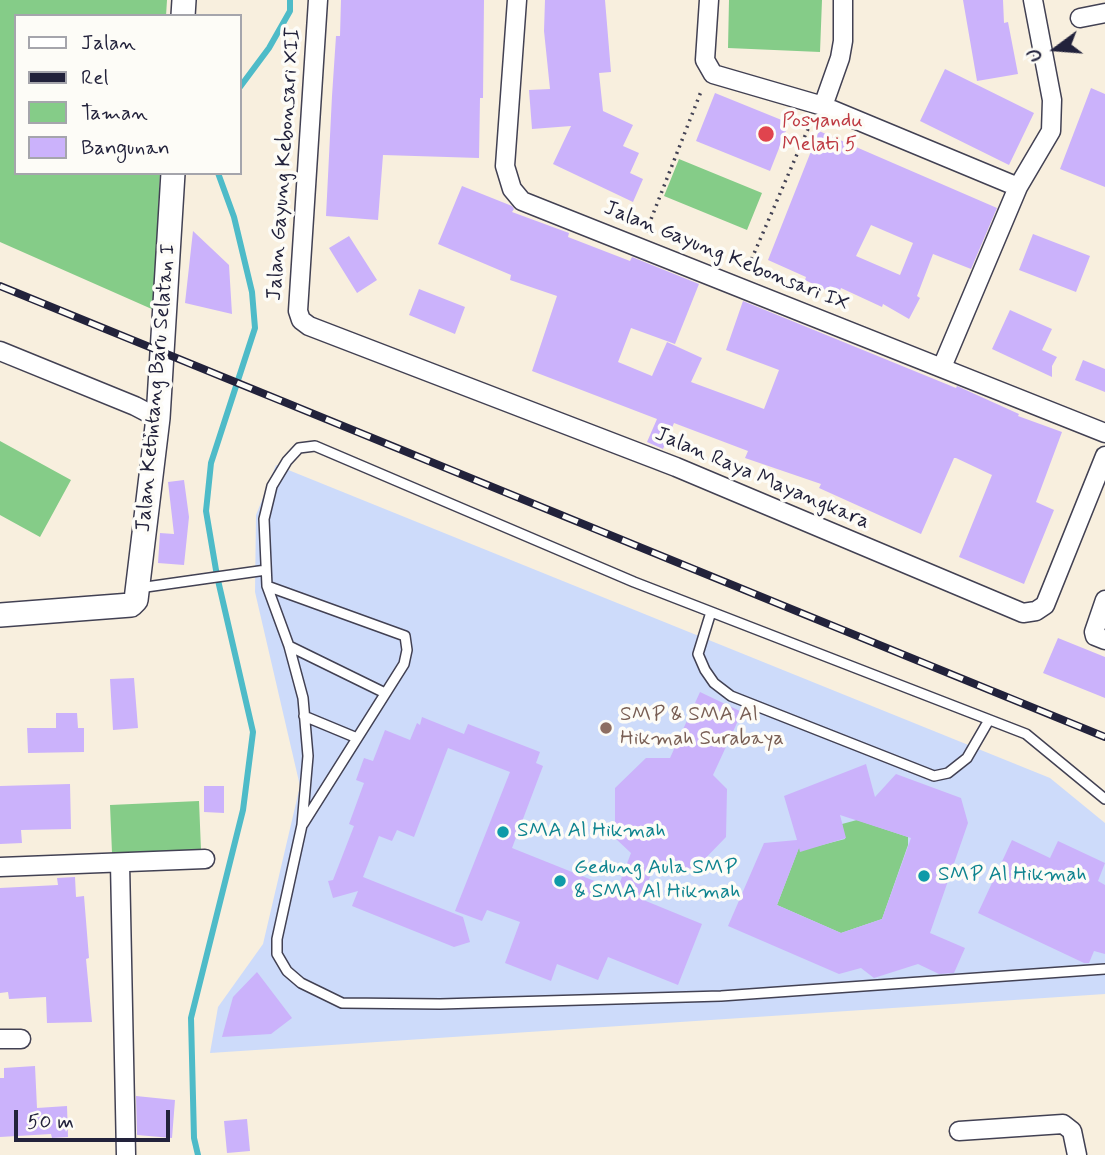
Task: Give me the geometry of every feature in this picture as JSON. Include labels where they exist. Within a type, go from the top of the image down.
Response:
[{"type":"street","name":"Jalan Gayung Kebonsari XII","points":[[309,326],[301,320],[298,311],[318,0]]},
{"type":"street","name":"Jalan Gayung Kebonsari IX","points":[[517,0],[505,166],[512,189],[522,201],[1105,433]]},
{"type":"street","points":[[709,0],[705,60],[713,75],[821,105],[1018,187]]},
{"type":"street","points":[[821,105],[840,58],[843,41],[843,0]]},
{"type":"street","points":[[942,367],[1018,187],[1051,131],[1053,114],[1033,0]]},
{"type":"street","points":[[1080,18],[1105,13]]},
{"type":"street","name":"Jalan Ketintang Baru Selatan I","points":[[136,596],[158,418],[173,175]]},
{"type":"street","name":"Jalan Raya Mayangkara","points":[[309,326],[676,467],[1023,613],[1036,611],[1045,605],[1105,456]]},
{"type":"street","points":[[0,351],[158,418]]},
{"type":"street","points":[[0,615],[136,596]]},
{"type":"street","points":[[1100,638],[1095,628],[1105,600]]},
{"type":"street","points":[[0,867],[205,859]]},
{"type":"street","points":[[120,863],[126,1155]]},
{"type":"street","points":[[0,1039],[21,1039]]},
{"type":"street","points":[[958,1131],[1063,1124],[1072,1131],[1077,1155]]},
{"type":"lane","points":[[1105,799],[1026,734],[634,582],[315,446],[299,448],[287,461],[272,486],[264,519],[267,586],[289,646],[303,698],[308,756],[302,825],[277,939],[277,954],[287,971],[301,982],[342,1003],[479,1004],[721,996],[1105,969]]},
{"type":"lane","points":[[136,596],[208,578],[266,570]]},
{"type":"lane","points":[[267,586],[405,636],[407,650],[404,664],[302,825]]},
{"type":"lane","points":[[711,612],[698,654],[714,683],[732,696],[934,776],[948,773],[967,758],[989,720]]},
{"type":"lane","points":[[289,646],[385,693]]},
{"type":"lane","points":[[304,716],[357,738]]},
{"type":"path","points":[[640,247],[709,71]]},
{"type":"path","points":[[740,287],[821,105]]},
{"type":"shaded area","name":"SMP & SMA Al Hikmah Surabaya","points":[[276,465],[1050,778],[1105,823],[1105,994],[210,1053],[218,1007],[263,944],[300,786],[255,592],[256,515]]},
{"type":"green space","points":[[0,0],[167,0],[166,14],[14,14],[14,175],[160,175],[154,310],[0,242]]},
{"type":"green space","points":[[729,0],[822,0],[820,52],[728,48]]},
{"type":"green space","points":[[679,159],[762,193],[747,230],[664,196]]},
{"type":"green space","points":[[0,441],[71,480],[40,537],[0,515]]},
{"type":"green space","points":[[199,801],[201,850],[112,853],[110,805]]},
{"type":"green space","points":[[857,820],[908,837],[908,845],[882,919],[841,933],[777,905],[801,842],[814,847],[845,839],[842,824]]},
{"type":"building","points":[[341,0],[484,0],[483,98],[480,98],[479,158],[383,155],[378,220],[326,216],[336,36],[340,36]]},
{"type":"building","points":[[545,0],[605,0],[611,72],[599,73],[603,111],[633,125],[623,146],[639,153],[630,173],[643,179],[633,202],[553,164],[571,126],[532,129],[529,90],[550,89],[544,31]]},
{"type":"building","points":[[963,0],[1003,0],[1004,23],[1008,22],[1018,74],[977,81]]},
{"type":"building","points":[[945,69],[1034,113],[1009,165],[920,121]]},
{"type":"building","points":[[1091,88],[1105,94],[1105,187],[1060,169]]},
{"type":"building","points":[[715,93],[789,123],[770,171],[696,141]]},
{"type":"building","points":[[819,131],[997,208],[971,269],[933,254],[917,296],[920,298],[909,319],[883,304],[882,307],[841,288],[838,296],[805,280],[806,277],[768,260]],"holes":[[[871,225],[913,243],[900,275],[856,256]]]},
{"type":"building","points":[[462,186],[512,206],[512,212],[569,233],[568,237],[630,261],[632,257],[699,284],[675,344],[631,328],[618,362],[652,376],[667,342],[702,358],[691,382],[764,409],[779,370],[726,350],[743,301],[956,388],[957,386],[1019,414],[1018,416],[1062,432],[1036,502],[1054,510],[1024,584],[959,557],[992,475],[956,458],[921,534],[819,488],[821,484],[745,458],[748,451],[674,423],[663,449],[647,442],[657,419],[532,371],[557,296],[510,280],[511,275],[438,244]]},
{"type":"building","points":[[193,231],[229,265],[232,314],[185,303]]},
{"type":"building","points":[[1033,234],[1090,256],[1076,292],[1019,270]]},
{"type":"building","points":[[349,236],[377,280],[357,293],[329,248]]},
{"type":"building","points":[[419,289],[465,307],[455,334],[409,315]]},
{"type":"building","points":[[1010,310],[1052,329],[1042,350],[1057,357],[1052,366],[1052,377],[992,349]]},
{"type":"building","points":[[1083,360],[1105,369],[1105,392],[1075,380]]},
{"type":"building","points":[[184,480],[189,517],[184,565],[158,563],[160,533],[174,534],[168,482]]},
{"type":"building","points":[[1058,638],[1105,657],[1105,698],[1043,673]]},
{"type":"building","points":[[134,678],[138,728],[113,730],[110,679]]},
{"type":"building","points":[[700,692],[742,712],[713,775],[727,789],[726,837],[696,868],[652,872],[641,899],[702,924],[678,985],[608,957],[598,980],[557,964],[551,981],[505,963],[520,922],[487,910],[482,921],[455,911],[510,772],[448,748],[414,837],[397,830],[392,841],[379,836],[363,877],[463,917],[470,942],[454,947],[352,906],[358,891],[333,898],[328,881],[333,880],[354,826],[349,824],[364,783],[356,780],[364,758],[373,761],[385,730],[410,740],[422,717],[464,734],[468,724],[540,752],[536,763],[543,766],[512,848],[617,890],[631,853],[615,838],[615,788],[646,758],[670,758]]},
{"type":"building","points":[[56,713],[77,713],[78,728],[84,728],[84,752],[28,753],[27,728],[56,728]]},
{"type":"building","name":"SMP Al Hikmah","points":[[866,764],[875,797],[896,774],[961,798],[968,823],[930,933],[965,948],[954,973],[939,974],[918,964],[874,978],[861,968],[839,974],[728,926],[764,843],[797,840],[784,796]],"holes":[[[840,815],[911,838],[882,919],[841,933],[777,905],[799,848],[800,852],[846,838]]]},
{"type":"building","points":[[70,784],[71,829],[21,830],[22,843],[0,844],[0,786]]},
{"type":"building","points":[[204,786],[224,786],[224,813],[204,812]]},
{"type":"building","points":[[1012,840],[1050,858],[1058,841],[1105,863],[1098,881],[1105,885],[1105,954],[1094,951],[1089,963],[1084,963],[978,913]]},
{"type":"building","points":[[75,877],[76,897],[84,896],[92,1022],[47,1023],[46,997],[9,999],[8,992],[0,993],[0,888],[58,885],[57,878]]},
{"type":"building","points":[[257,972],[292,1018],[271,1034],[222,1037],[233,997]]},
{"type":"building","points":[[35,1066],[37,1108],[67,1106],[68,1137],[52,1138],[51,1134],[0,1137],[0,1078],[4,1078],[4,1068]]},
{"type":"building","points":[[136,1096],[175,1100],[172,1138],[137,1135]]},
{"type":"building","points":[[247,1119],[250,1151],[227,1153],[224,1121]]},
{"type":"waterway","points":[[242,84],[269,48],[290,11],[290,0]]},
{"type":"waterway","points":[[198,1155],[194,1138],[191,1018],[243,810],[253,732],[217,576],[206,511],[211,463],[255,328],[252,292],[234,217],[219,175]]},
{"type":"railway","points":[[0,286],[1105,737]]},
{"type":"place","name":"Posyandu Melati 5","points":[[766,134]]},
{"type":"place","name":"SMP & SMA Al Hikmah Surabaya","points":[[606,728]]},
{"type":"place","name":"SMA Al Hikmah","points":[[503,832]]},
{"type":"place","name":"SMP Al Hikmah","points":[[924,876]]},
{"type":"place","name":"Gedung Aula SMP & SMA Al Hikmah","points":[[560,881]]}]
